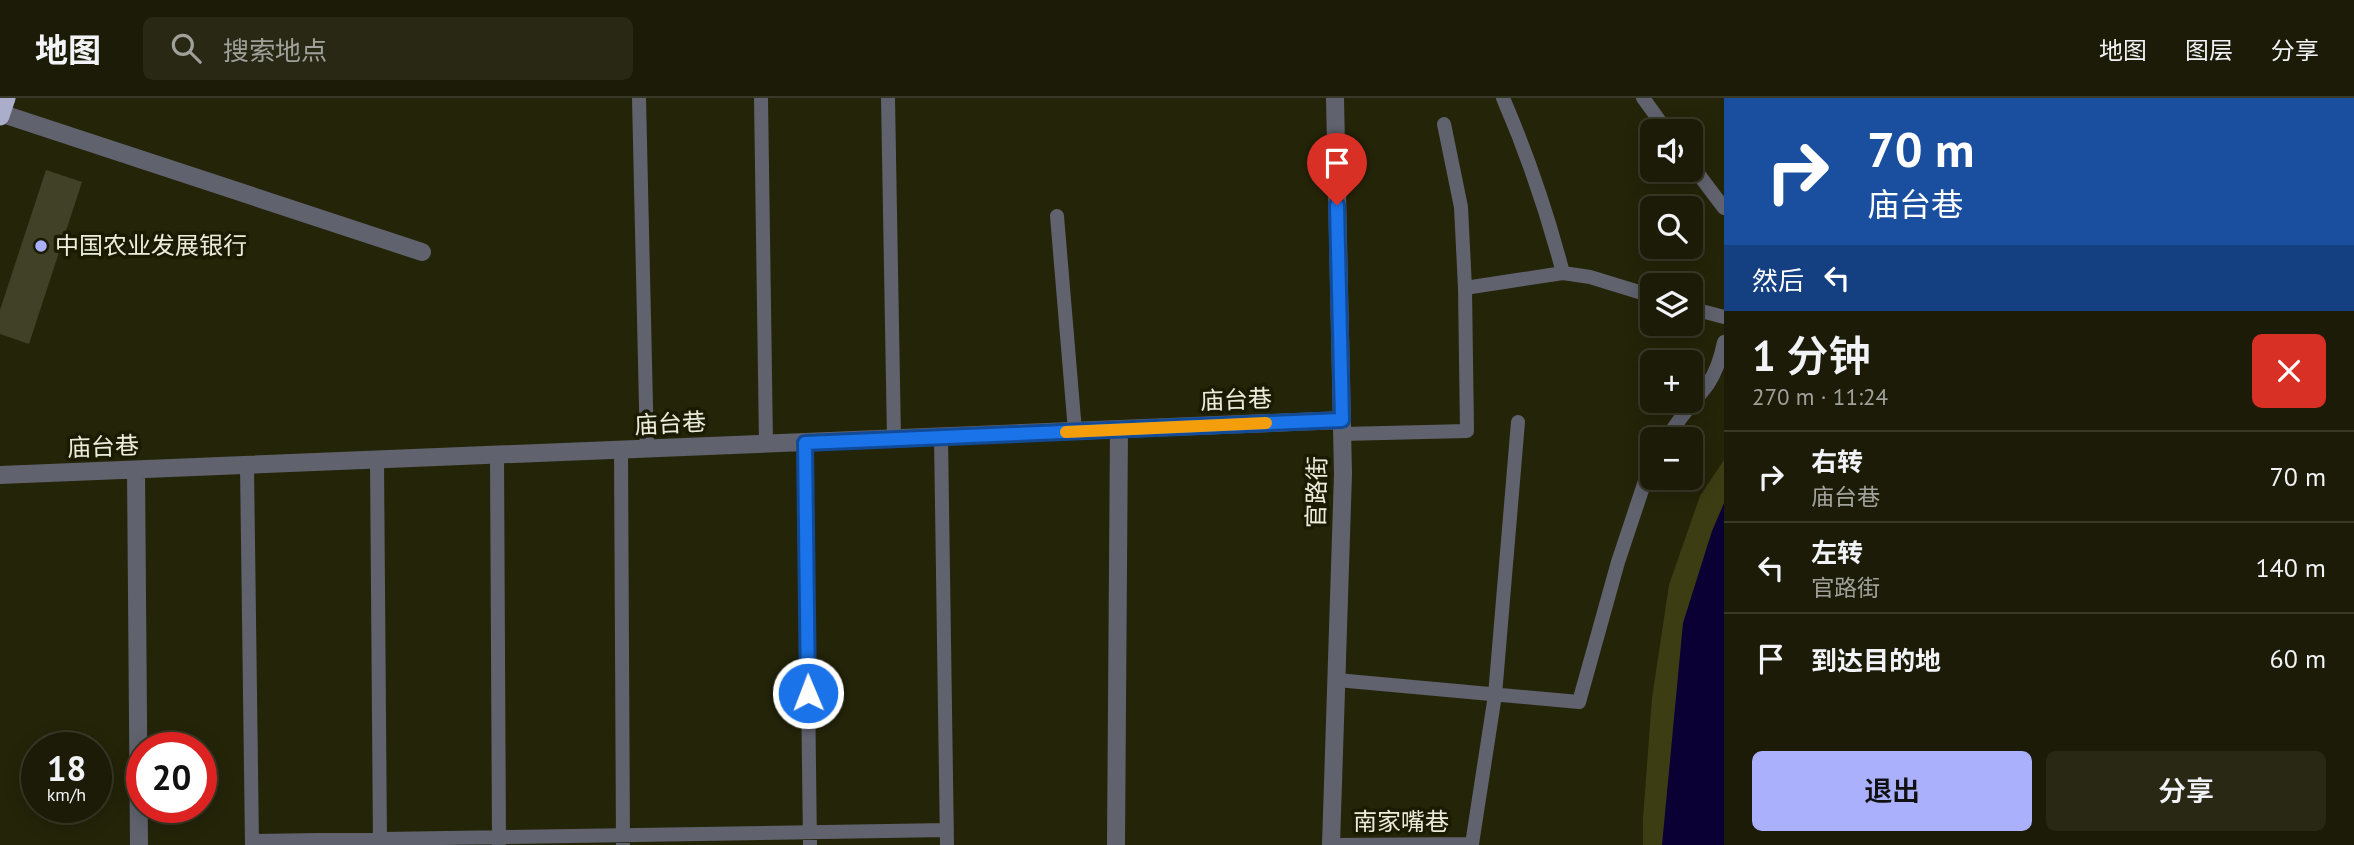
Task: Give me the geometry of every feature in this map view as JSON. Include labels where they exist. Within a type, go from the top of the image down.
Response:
[{"type":"highway","points":[[0,114],[6,98]]},
{"type":"street","name":"官路街","points":[[1331,845],[1343,474],[1335,98]]},
{"type":"street","points":[[0,114],[422,252]]},
{"type":"street","name":"庙台巷","points":[[0,475],[1119,429],[1342,427]]},
{"type":"street","points":[[1116,845],[1119,429]]},
{"type":"street","points":[[136,470],[139,845]]},
{"type":"lane","points":[[639,98],[647,450]]},
{"type":"lane","points":[[761,98],[766,444]]},
{"type":"lane","points":[[888,98],[894,439]]},
{"type":"lane","points":[[1503,98],[1527,153],[1563,273]]},
{"type":"lane","points":[[1643,98],[1658,119]]},
{"type":"lane","points":[[1342,427],[1467,430],[1461,207],[1444,124]]},
{"type":"lane","points":[[1703,180],[1724,208]]},
{"type":"lane","points":[[1057,216],[1075,431]]},
{"type":"lane","points":[[1465,288],[1563,273],[1590,277],[1640,292]]},
{"type":"lane","points":[[1703,311],[1724,317]]},
{"type":"lane","points":[[1673,427],[1709,383],[1724,342]]},
{"type":"lane","points":[[1472,844],[1495,695],[1518,422]]},
{"type":"lane","points":[[941,437],[947,845]]},
{"type":"lane","points":[[805,443],[810,838]]},
{"type":"lane","points":[[621,451],[623,840]]},
{"type":"lane","points":[[497,456],[499,841]]},
{"type":"lane","points":[[377,461],[380,842]]},
{"type":"lane","points":[[247,466],[252,843],[810,838],[947,830]]},
{"type":"lane","points":[[1338,680],[1579,702],[1618,562],[1642,490]]},
{"type":"lane","name":"南家嘴巷","points":[[1331,845],[1472,844]]},
{"type":"shaded area","points":[[1724,460],[1724,845],[1643,845],[1652,698],[1669,585],[1700,496]]},
{"type":"shaded area","points":[[1724,503],[1724,845],[1662,845],[1683,623],[1712,531]]},
{"type":"building","name":"中国农业发展银行","points":[[46,170],[82,182],[29,344],[0,334],[0,310]]},
{"type":"slow traffic","points":[[1066,432],[1266,423]]},
{"type":"place","name":"中国农业发展银行","points":[[41,246]]},
{"type":"route","points":[[808,693],[805,443],[1342,420],[1337,205]]}]
